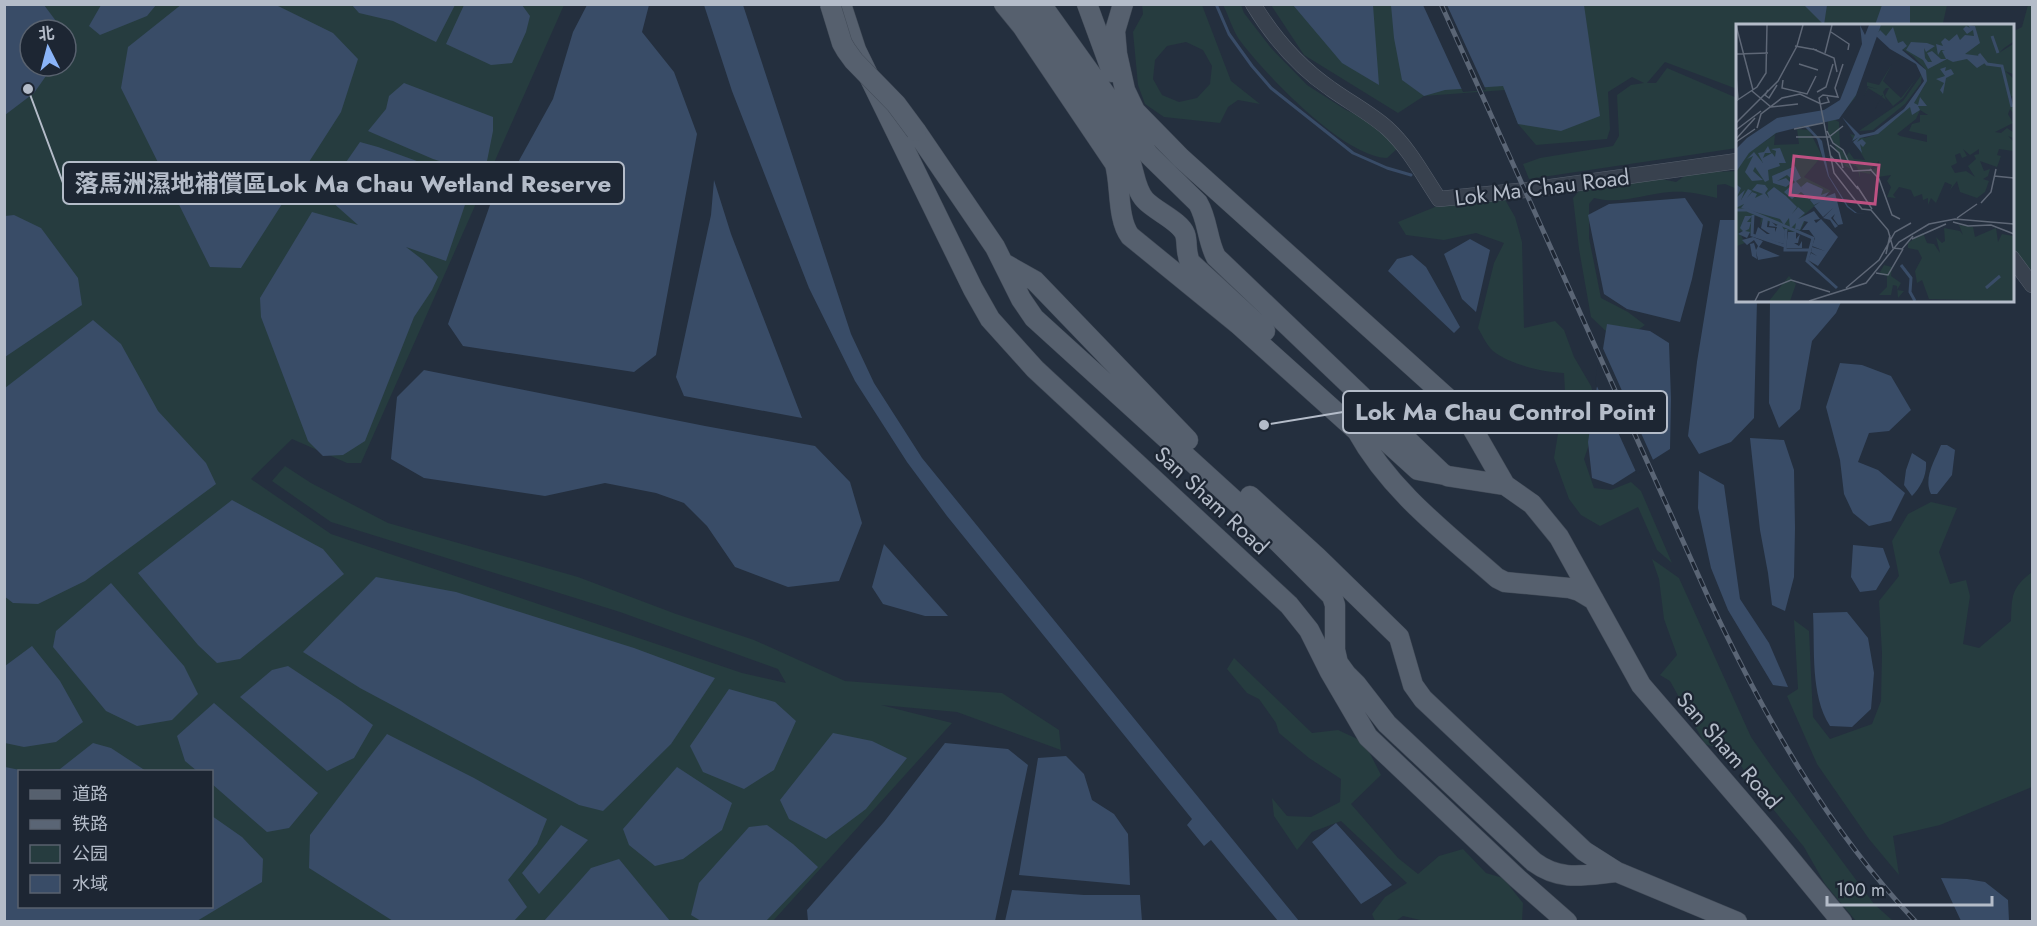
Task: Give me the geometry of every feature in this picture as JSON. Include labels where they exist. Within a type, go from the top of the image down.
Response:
[{"type":"main road","name":"San Sham Road","points":[[830,4],[846,50],[896,104],[916,131],[1005,264],[1021,299],[1034,318],[1255,519],[1332,596],[1335,605],[1335,650],[1338,663],[1387,724],[1533,862],[1546,871],[1561,876],[1617,872]]},
{"type":"main road","name":"San Sham Road","points":[[842,4],[856,50],[973,289],[996,326],[1035,369],[1289,605],[1309,630],[1330,672],[1368,737],[1517,878],[1567,921]]},
{"type":"main road","points":[[1004,4],[1022,26],[1115,164],[1119,178],[1123,223],[1130,236],[1238,324],[1357,430],[1368,450],[1401,492],[1497,578],[1505,582],[1569,588],[1594,600]]},
{"type":"main road","name":"San Sham Road","points":[[1025,4],[1128,156],[1137,187],[1145,200],[1180,228],[1185,235],[1186,253],[1190,262],[1418,470],[1505,485]]},
{"type":"main road","points":[[1041,4],[1149,155],[1198,203],[1204,212],[1211,249],[1216,257],[1447,476]]},
{"type":"main road","name":"San Sham Road","points":[[1087,4],[1120,96],[1181,158],[1463,412],[1505,485],[1532,504],[1559,537],[1641,685],[1842,921]]},
{"type":"main road","name":"San Sham Road","points":[[1123,4],[1115,31],[1117,54],[1125,90],[1135,111]]},
{"type":"main road","name":"San Sham Road","points":[[1005,264],[1035,281],[1174,427],[1317,557],[1399,637],[1413,685],[1423,699],[1584,851],[1617,872],[1737,921]]},
{"type":"street","name":"Lok Ma Chau Road","points":[[1253,4],[1279,41],[1305,68],[1328,87],[1380,122],[1397,138],[1439,199],[1536,189],[1736,161]]},
{"type":"street","points":[[2013,259],[2032,285]]},
{"type":"green space","points":[[4,5],[564,5],[361,463],[347,463],[292,439],[251,479],[331,534],[742,673],[786,683],[778,669],[620,612],[331,522],[272,481],[285,466],[311,483],[388,523],[578,577],[676,614],[754,640],[845,681],[1002,693],[1059,730],[1061,750],[957,712],[881,705],[952,723],[773,921],[5,921]]},
{"type":"green space","points":[[1142,5],[1202,5],[1231,81],[1260,104],[1238,100],[1228,107],[1220,123],[1164,117],[1145,104],[1138,85],[1133,32],[1143,14]],"holes":[[[1186,42],[1203,50],[1212,66],[1210,84],[1197,98],[1179,102],[1162,95],[1153,79],[1155,60],[1167,46]]]},
{"type":"green space","points":[[1223,5],[1241,5],[1244,13],[1271,48],[1307,85],[1346,110],[1380,126],[1398,148],[1387,158],[1369,154],[1329,130],[1287,93],[1253,57],[1238,38]]},
{"type":"green space","points":[[1271,5],[1947,5],[1942,24],[1736,24],[1736,89],[1665,62],[1647,83],[1656,83],[1667,68],[1736,98],[1736,148],[1529,179],[1523,164],[1540,158],[1613,146],[1619,136],[1617,95],[1631,85],[1644,83],[1632,77],[1608,92],[1610,129],[1607,139],[1536,145],[1518,124],[1505,90],[1424,96],[1398,113],[1304,55]]},
{"type":"green space","points":[[2028,5],[2032,5],[2032,271],[2013,251],[2013,32],[2022,27]]},
{"type":"green space","points":[[1736,171],[1736,189],[1725,184],[1717,185],[1717,198],[1688,192],[1670,192],[1623,200],[1594,198],[1589,204],[1589,238],[1601,298],[1628,312],[1645,325],[1629,336],[1611,336],[1591,317],[1573,198],[1581,189],[1657,178],[1676,182],[1689,173]]},
{"type":"green space","points":[[1500,191],[1515,217],[1522,242],[1524,328],[1555,321],[1564,330],[1574,357],[1591,386],[1599,416],[1584,459],[1594,488],[1611,490],[1631,482],[1641,491],[1672,563],[1657,550],[1638,507],[1600,526],[1581,515],[1569,499],[1554,458],[1565,391],[1564,373],[1527,367],[1500,356],[1489,346],[1478,328],[1494,263],[1504,243],[1476,233],[1444,240],[1406,235],[1398,222],[1472,192]]},
{"type":"green space","points":[[1931,502],[1957,508],[1939,552],[1950,584],[1966,580],[1970,596],[1963,644],[1979,648],[2011,621],[2016,588],[2032,572],[2032,787],[1940,825],[1893,836],[1899,875],[1869,839],[1817,764],[1787,696],[1798,689],[1794,620],[1809,631],[1813,717],[1830,739],[1872,724],[1881,701],[1882,653],[1879,601],[1899,576],[1892,541],[1908,514]]},
{"type":"green space","points":[[1652,559],[1679,578],[1751,737],[1874,904],[1893,921],[1856,921],[1825,884],[1804,847],[1755,787],[1732,752],[1705,744],[1670,681],[1660,675],[1677,655],[1664,619],[1659,579]]},
{"type":"green space","points":[[1234,658],[1312,733],[1338,730],[1364,742],[1381,775],[1351,804],[1398,858],[1418,874],[1439,856],[1463,849],[1486,873],[1503,878],[1523,903],[1522,921],[1429,922],[1403,916],[1396,921],[1375,921],[1372,914],[1385,897],[1407,883],[1341,821],[1312,832],[1297,850],[1274,816],[1272,798],[1287,816],[1311,817],[1340,802],[1341,779],[1309,758],[1279,733],[1276,723],[1259,699],[1247,693],[1227,669]]},
{"type":"water","points":[[5,4],[44,5],[54,18],[18,18],[18,78],[45,78],[34,93],[5,115]]},
{"type":"water","points":[[182,4],[276,5],[333,33],[358,59],[341,112],[241,268],[210,267],[121,88],[128,47]]},
{"type":"water","points":[[101,5],[156,5],[147,16],[100,35],[89,26]]},
{"type":"water","points":[[352,5],[455,5],[436,42],[393,21],[359,13]]},
{"type":"water","points":[[464,5],[522,5],[530,16],[526,32],[512,63],[491,65],[446,44]]},
{"type":"water","points":[[587,5],[649,5],[642,32],[674,72],[697,134],[656,355],[634,372],[463,346],[448,324],[490,205],[506,184],[553,99],[573,32]]},
{"type":"water","points":[[704,5],[743,5],[851,334],[874,383],[922,458],[1299,921],[1278,921],[1211,840],[1204,846],[1187,825],[1192,819],[947,516],[907,462],[855,381],[809,288],[732,91]]},
{"type":"water","points":[[1293,5],[1373,5],[1379,85],[1342,63]]},
{"type":"water","points":[[1391,5],[1584,5],[1600,116],[1561,131],[1518,124],[1503,86],[1445,90],[1424,96],[1402,80],[1394,38]]},
{"type":"water","points":[[1804,5],[1827,5],[1823,24]]},
{"type":"water","points":[[1882,5],[1910,5],[1910,24],[1875,24]]},
{"type":"water","points":[[404,83],[493,117],[493,131],[486,166],[461,168],[433,159],[368,131],[386,109],[389,96]]},
{"type":"water","points":[[360,142],[439,169],[448,180],[464,185],[469,193],[446,261],[406,247],[423,260],[438,277],[414,317],[365,441],[343,455],[323,456],[308,441],[261,317],[260,298],[312,212],[358,225],[331,201],[326,191]]},
{"type":"water","points":[[714,180],[731,234],[802,418],[684,396],[676,377],[711,215]]},
{"type":"water","points":[[1685,198],[1703,225],[1680,322],[1627,309],[1604,294],[1588,215],[1609,204]]},
{"type":"water","points":[[14,215],[41,228],[78,278],[82,305],[5,357],[5,216]]},
{"type":"water","points":[[1720,220],[1736,220],[1736,302],[1757,302],[1754,418],[1731,442],[1699,454],[1688,436],[1697,362]]},
{"type":"water","points":[[1470,239],[1490,250],[1476,312],[1462,299],[1444,254]]},
{"type":"water","points":[[1412,255],[1426,267],[1460,327],[1454,333],[1388,271],[1397,259]]},
{"type":"water","points":[[1770,302],[1841,302],[1836,313],[1812,341],[1800,409],[1779,428],[1769,403]]},
{"type":"water","points":[[93,320],[121,344],[158,411],[206,463],[216,484],[85,581],[38,604],[13,603],[4,596],[5,388]]},
{"type":"water","points":[[1607,324],[1650,331],[1669,343],[1670,449],[1613,485],[1592,478],[1588,442]]},
{"type":"water","points":[[1840,363],[1862,365],[1891,376],[1911,410],[1889,431],[1869,433],[1858,462],[1878,470],[1905,493],[1891,521],[1869,526],[1853,513],[1844,494],[1840,460],[1826,407]]},
{"type":"water","points":[[424,370],[815,446],[850,482],[862,523],[839,581],[788,587],[735,567],[707,526],[684,503],[656,493],[605,483],[545,496],[424,478],[391,459],[397,397]]},
{"type":"water","points":[[1750,438],[1784,440],[1794,470],[1794,577],[1785,611],[1772,605],[1760,530]]},
{"type":"water","points":[[1941,445],[1947,445],[1955,450],[1952,475],[1937,494],[1931,494],[1929,475]]},
{"type":"water","points":[[1912,453],[1926,462],[1926,472],[1912,496],[1904,485]]},
{"type":"water","points":[[1699,471],[1724,485],[1740,599],[1769,643],[1788,687],[1773,685],[1728,610],[1711,568],[1698,508]]},
{"type":"water","points":[[232,500],[323,549],[344,574],[240,659],[217,663],[198,645],[138,573]]},
{"type":"water","points":[[884,544],[948,616],[925,616],[883,604],[872,587]]},
{"type":"water","points":[[1853,545],[1883,548],[1890,567],[1876,590],[1860,592],[1851,577]]},
{"type":"water","points":[[376,577],[456,592],[634,648],[715,678],[671,744],[603,811],[579,805],[360,688],[303,652]]},
{"type":"water","points":[[111,583],[184,666],[198,694],[172,720],[137,726],[106,711],[53,647],[56,631]]},
{"type":"water","points":[[1847,612],[1868,638],[1874,673],[1871,709],[1852,727],[1830,726],[1816,686],[1813,613]]},
{"type":"water","points":[[32,646],[60,681],[83,722],[56,742],[24,747],[5,743],[5,666]]},
{"type":"water","points":[[288,666],[373,725],[354,758],[327,771],[240,697],[272,670]]},
{"type":"water","points":[[729,689],[775,702],[796,721],[774,770],[744,789],[703,772],[690,746]]},
{"type":"water","points":[[214,703],[318,793],[289,828],[267,832],[213,785],[213,770],[196,770],[185,761],[177,736]]},
{"type":"water","points":[[833,733],[872,741],[907,758],[866,809],[826,839],[789,819],[780,800]]},
{"type":"water","points":[[387,734],[474,778],[547,819],[537,844],[508,880],[527,907],[514,921],[393,921],[309,868],[310,835]]},
{"type":"water","points":[[93,743],[111,748],[144,770],[46,770],[60,769]]},
{"type":"water","points":[[945,743],[1008,749],[1028,765],[995,921],[808,921],[807,910],[884,822]]},
{"type":"water","points":[[1066,756],[1084,774],[1092,800],[1114,814],[1128,834],[1130,885],[1019,875],[1038,758]]},
{"type":"water","points":[[5,767],[20,770],[18,770],[18,908],[213,908],[213,817],[242,837],[263,859],[262,882],[197,921],[5,921]]},
{"type":"water","points":[[677,767],[732,803],[722,830],[683,859],[655,866],[629,845],[623,829]]},
{"type":"water","points":[[1336,823],[1392,885],[1361,904],[1312,842]]},
{"type":"water","points":[[561,825],[588,840],[539,894],[522,873]]},
{"type":"water","points":[[767,825],[793,844],[818,867],[766,921],[701,921],[691,915],[699,883],[749,827]]},
{"type":"water","points":[[619,859],[670,921],[544,921],[591,868]]},
{"type":"water","points":[[1941,878],[1985,882],[2008,900],[2009,921],[1961,921]]},
{"type":"water","points":[[1012,890],[1084,895],[1140,895],[1142,921],[1005,921]]},
{"type":"pier","points":[[1423,5],[1447,5],[1486,90],[1463,92]]},
{"type":"pier","points":[[1601,344],[1654,462],[1637,474],[1595,382]]},
{"type":"waterway","points":[[1216,4],[1229,34],[1271,88],[1353,153],[1387,168],[1411,175]]},
{"type":"railway","points":[[1441,4],[1730,643],[1775,728],[1825,809],[1853,848],[1916,922]]},
{"type":"place","name":"落馬洲濕地補償區Lok Ma Chau Wetland Reserve","points":[[28,89]]},
{"type":"place","name":"Lok Ma Chau Control Point","points":[[1264,425]]}]
